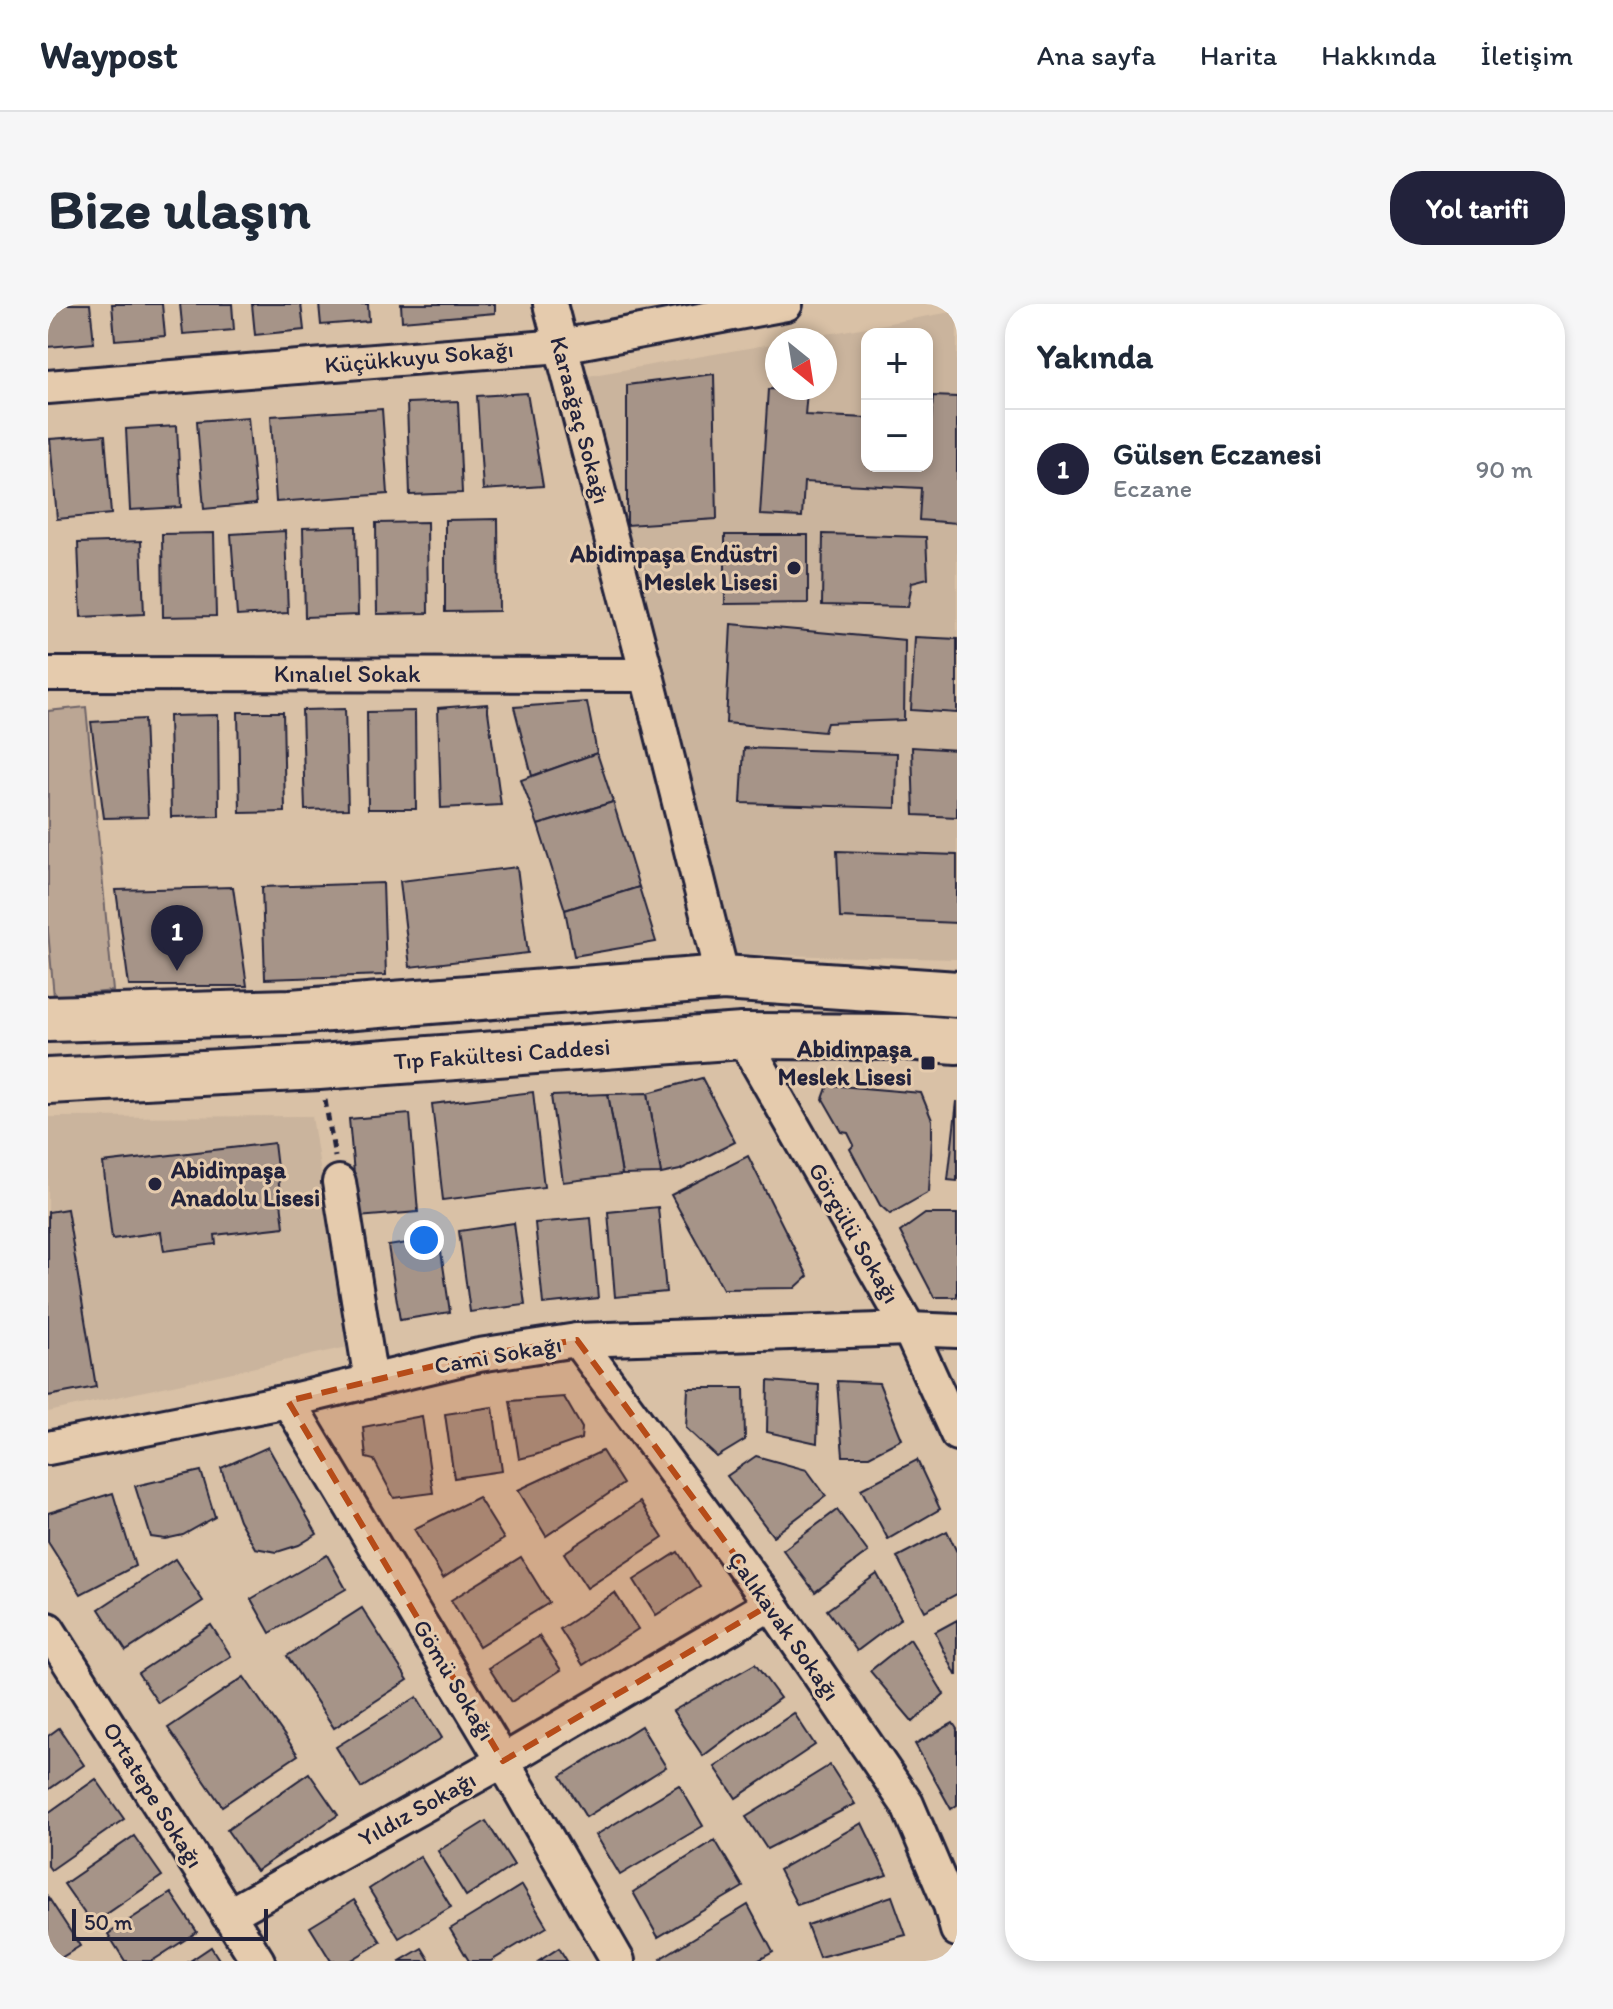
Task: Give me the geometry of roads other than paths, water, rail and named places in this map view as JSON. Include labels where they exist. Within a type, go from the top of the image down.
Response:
[{"type":"main road","points":[[48,1019],[291,1012],[723,978],[957,994]]},
{"type":"main road","name":"Tıp Fakültesi Caddesi","points":[[48,1081],[319,1067],[742,1036],[906,1037],[957,1041]]},
{"type":"street","name":"Karaağaç Sokağı","points":[[550,304],[723,978]]},
{"type":"street","name":"Küçükkuyu Sokağı","points":[[48,387],[561,346],[786,304]]},
{"type":"street","name":"Kınalıel Sokak","points":[[48,674],[647,675]]},
{"type":"street","name":"Görgülü Sokağı","points":[[742,1036],[909,1329],[957,1434]]},
{"type":"street","points":[[339,1182],[371,1381]]},
{"type":"street","name":"Cami Sokağı","points":[[48,1448],[288,1401],[479,1355],[577,1340],[909,1329],[957,1331]]},
{"type":"street","name":"Çalıkavak Sokağı","points":[[577,1340],[771,1604],[907,1804],[950,1905],[957,1930]]},
{"type":"street","name":"Gömü Sokağı","points":[[288,1401],[503,1761],[618,1961]]},
{"type":"street","name":"Yıldız Sokağı","points":[[228,1915],[503,1761],[771,1604]]},
{"type":"street","name":"Ortatepe Sokağı","points":[[48,1629],[258,1961]]},
{"type":"place","name":"Abidinpaşa Endüstri Meslek Lisesi","points":[[794,568]]},
{"type":"place","name":"Gülsen Eczanesi","points":[[177,971]]},
{"type":"place","name":"Abidinpaşa Meslek Lisesi","points":[[928,1063]]},
{"type":"place","name":"Abidinpaşa Anadolu Lisesi","points":[[155,1184]]}]
